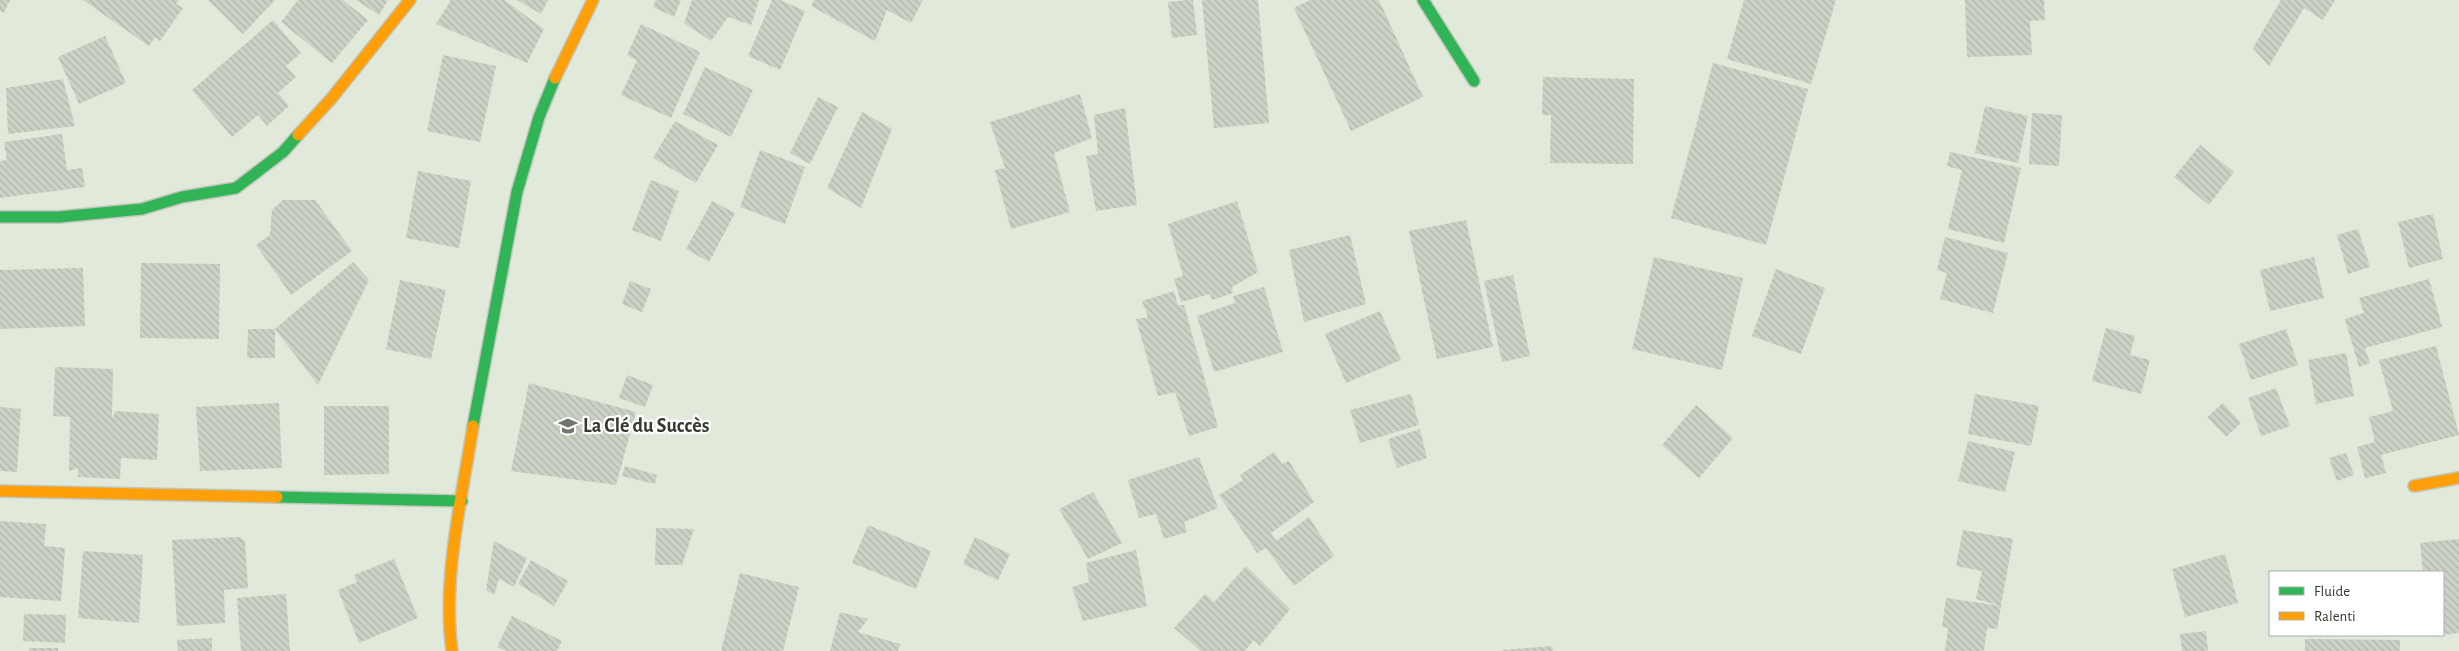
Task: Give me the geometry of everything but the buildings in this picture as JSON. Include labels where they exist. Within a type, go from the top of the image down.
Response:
[{"type":"street","points":[[0,217],[60,217],[142,209],[182,197],[236,188],[283,152],[331,99],[410,0]]},
{"type":"street","points":[[452,651],[449,630],[450,579],[497,292],[518,192],[539,117],[567,51],[593,0]]},
{"type":"street","points":[[1423,0],[1474,81]]},
{"type":"street","points":[[2414,486],[2459,478]]},
{"type":"street","points":[[0,491],[462,501]]},
{"type":"traffic: fast","points":[[1423,0],[1474,81]]},
{"type":"traffic: fast","points":[[473,426],[517,192],[539,117],[555,78]]},
{"type":"traffic: fast","points":[[0,217],[59,217],[142,209],[182,197],[236,188],[283,152],[298,135]]},
{"type":"traffic: fast","points":[[277,497],[462,501]]},
{"type":"traffic: slow","points":[[298,135],[331,99],[410,0]]},
{"type":"traffic: slow","points":[[555,78],[593,0]]},
{"type":"traffic: slow","points":[[452,651],[450,623],[451,567],[473,426]]},
{"type":"traffic: slow","points":[[2414,486],[2459,478]]},
{"type":"traffic: slow","points":[[0,491],[277,497]]},
{"type":"place","name":"La Clé du Succès","points":[[568,426]]}]
